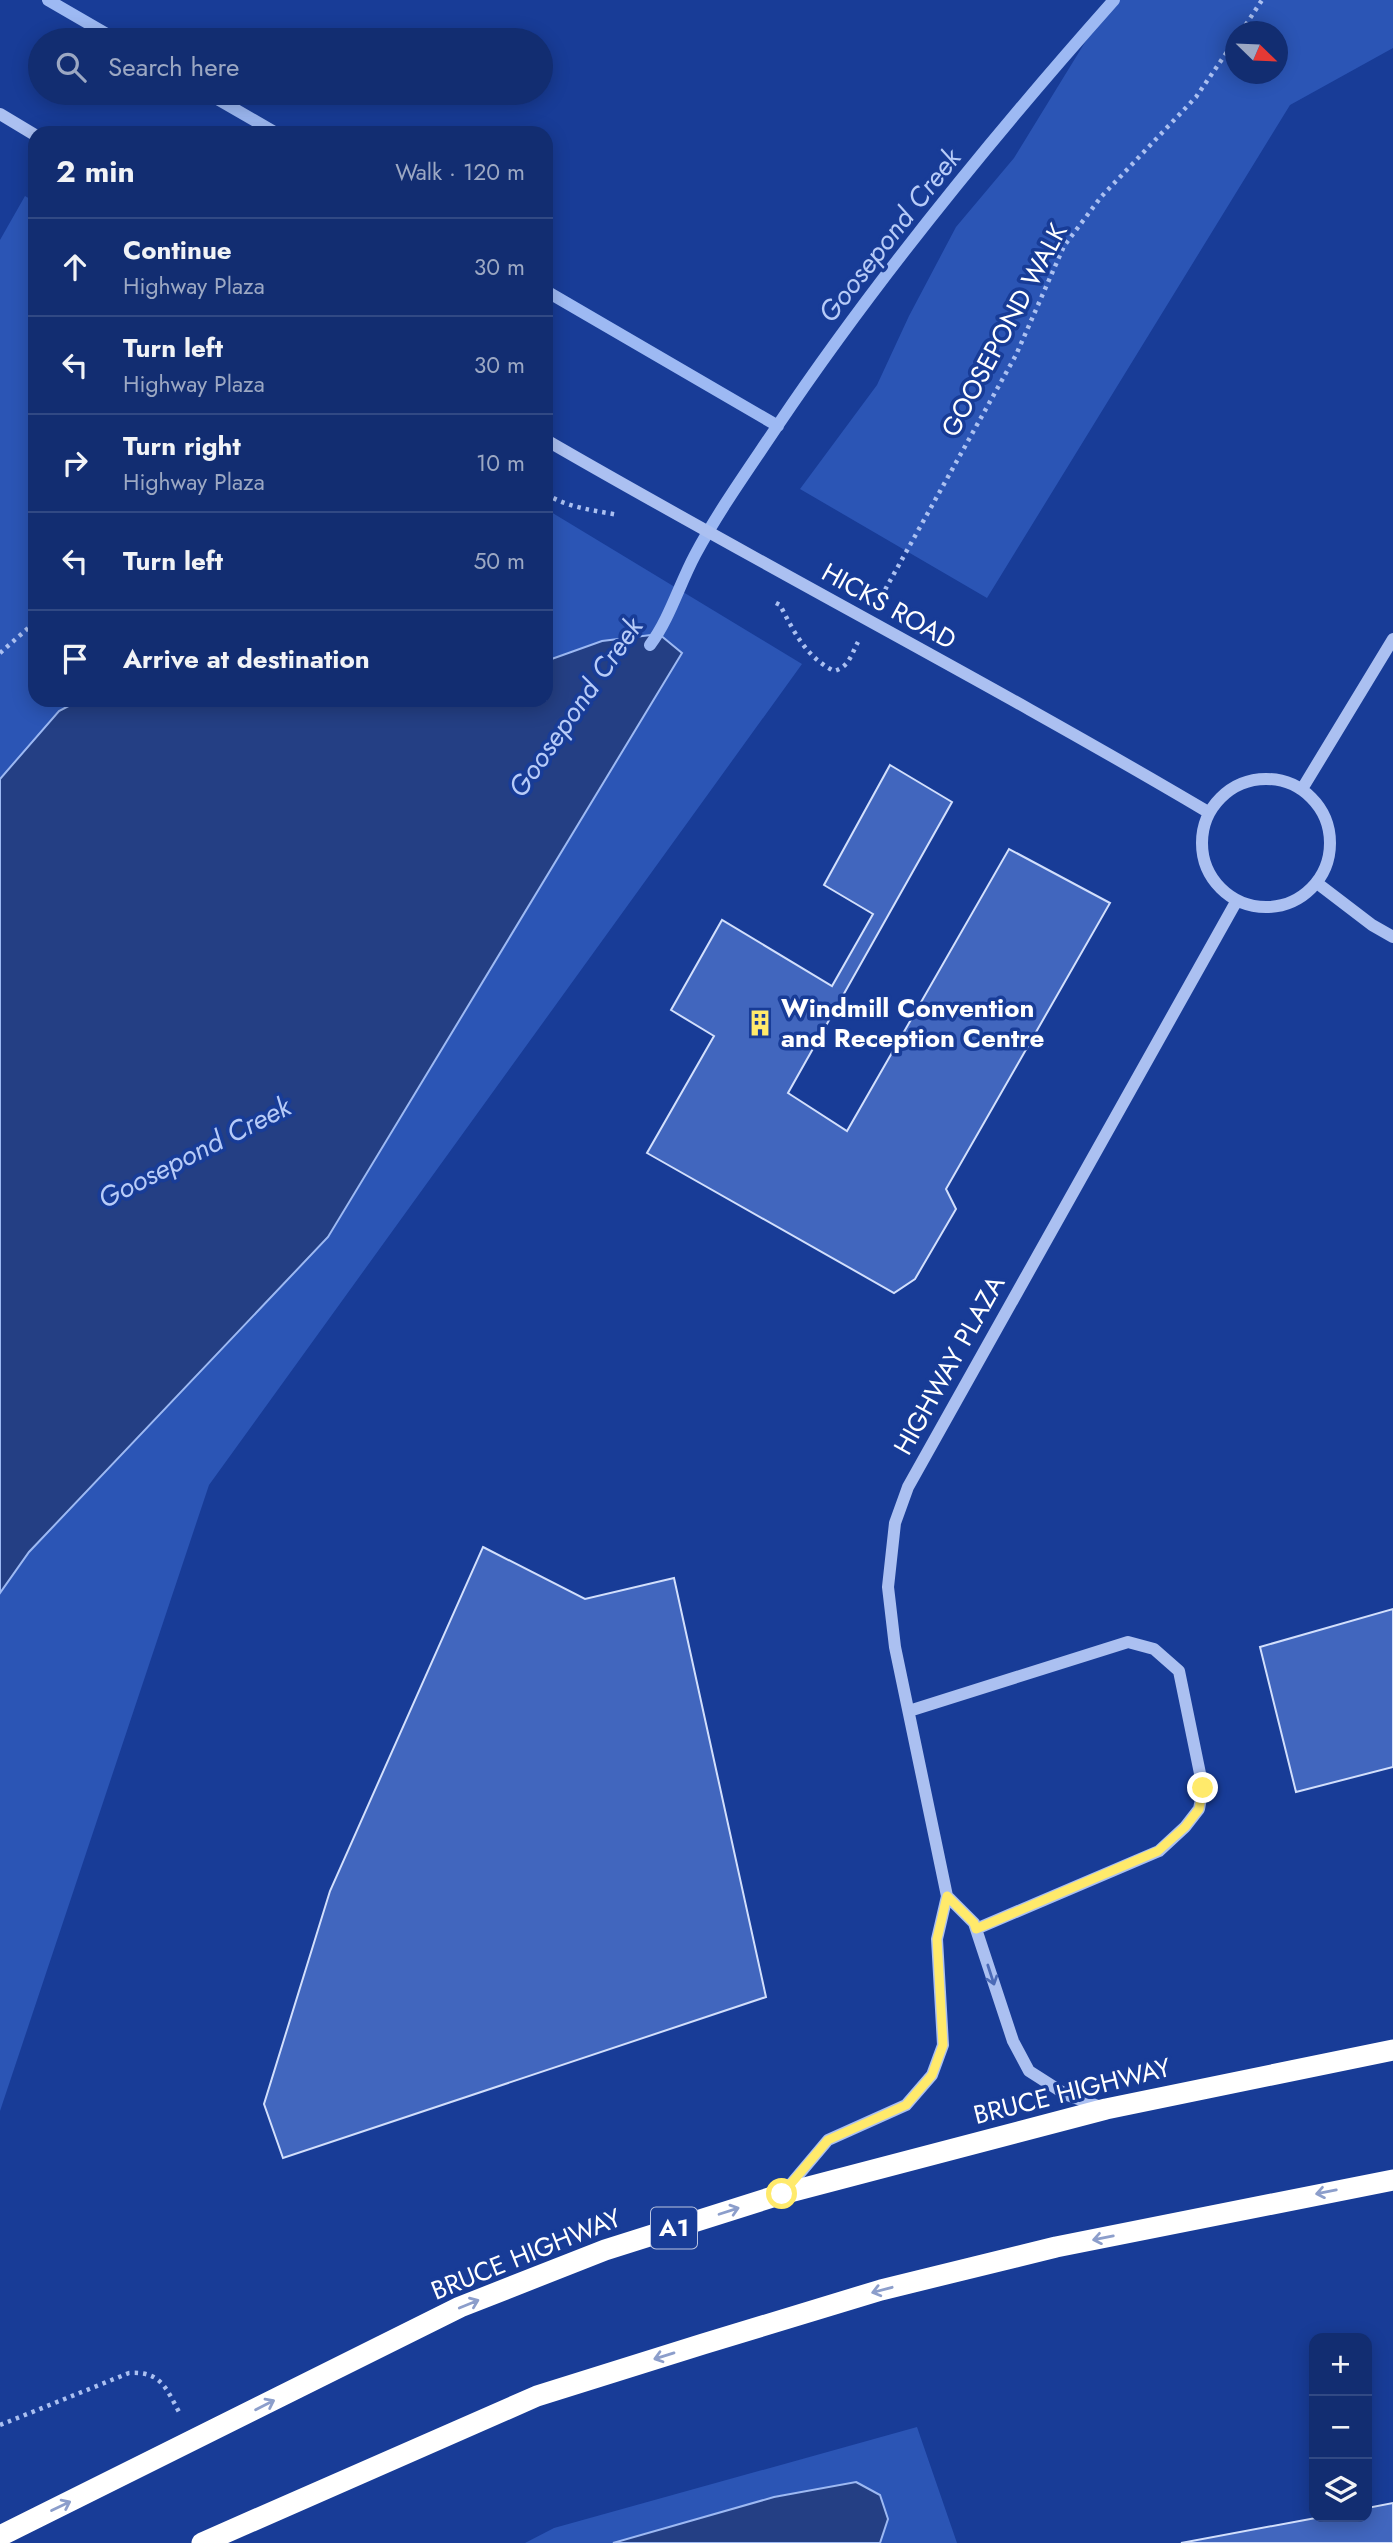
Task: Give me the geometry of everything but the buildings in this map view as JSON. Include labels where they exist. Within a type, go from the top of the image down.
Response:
[{"type":"highway","name":"BRUCE HIGHWAY","points":[[0,2536],[460,2307],[606,2249],[782,2194],[1106,2109],[1393,2050]]},
{"type":"highway","points":[[202,2543],[537,2396],[767,2324],[881,2290],[1056,2247],[1393,2180]]},
{"type":"street","points":[[0,114],[28,131]]},
{"type":"street","name":"HICKS ROAD","points":[[553,444],[708,534],[869,620],[1208,812]]},
{"type":"street","points":[[1302,789],[1393,639]]},
{"type":"street","points":[[1270,778],[1292,784],[1314,800],[1326,819],[1331,841],[1328,863],[1317,883],[1307,894],[1287,905],[1258,908],[1236,902],[1221,891],[1208,873],[1201,840],[1208,812],[1223,794],[1248,781],[1270,778]]},
{"type":"street","points":[[1317,883],[1372,925],[1393,937]]},
{"type":"street","name":"HIGHWAY PLAZA","points":[[782,2194],[828,2140],[906,2105],[932,2075],[943,2045],[937,1939],[947,1896],[895,1647],[888,1587],[895,1523],[908,1487],[1236,902]]},
{"type":"street","points":[[909,1711],[1128,1643],[1154,1648],[1179,1671],[1203,1788],[1199,1809],[1185,1827],[1158,1851],[976,1929]]},
{"type":"street","points":[[947,1896],[974,1923],[1013,2040],[1029,2071],[1065,2094],[1106,2109]]},
{"type":"path","points":[[1248,21],[1262,0]]},
{"type":"path","name":"GOOSEPOND WALK","points":[[883,592],[1016,355],[1064,246],[1101,197],[1196,97],[1225,55]]},
{"type":"path","points":[[553,497],[569,505],[593,512],[617,514],[628,520]]},
{"type":"path","points":[[769,599],[780,606],[799,641],[824,666],[834,671],[842,669],[855,648]]},
{"type":"path","points":[[0,653],[28,628]]},
{"type":"path","points":[[0,2425],[130,2373],[139,2373],[149,2374],[163,2383],[195,2440]]},
{"type":"shaded area","points":[[1111,0],[1393,0],[1393,48],[1290,105],[987,598],[800,489],[877,385],[909,316],[956,227],[1014,158]]},
{"type":"shaded area","points":[[25,196],[28,198],[28,707],[553,707],[553,513],[802,664],[209,1485],[0,2111],[0,240]]},
{"type":"shaded area","points":[[917,2427],[957,2543],[525,2543],[554,2528]]},
{"type":"water","points":[[659,634],[682,653],[328,1237],[29,1552],[0,1593],[0,779],[59,711],[67,707],[553,707],[553,658],[602,641]]},
{"type":"water","points":[[856,2482],[880,2495],[888,2519],[880,2543],[613,2543],[774,2497]]},
{"type":"waterway","points":[[48,0],[96,28]]},
{"type":"waterway","name":"Goosepond Creek","points":[[650,645],[663,624],[704,538],[856,314],[1025,102],[1114,0]]},
{"type":"waterway","points":[[228,105],[264,126]]},
{"type":"waterway","points":[[553,295],[778,426]]},
{"type":"place","name":"Windmill Convention and Reception Centre","points":[[760,1023]]},
{"type":"route","points":[[782,2194],[828,2140],[906,2105],[932,2075],[943,2045],[937,1939],[947,1896],[974,1923],[976,1929],[1158,1851],[1185,1827],[1199,1809],[1203,1788]]}]
